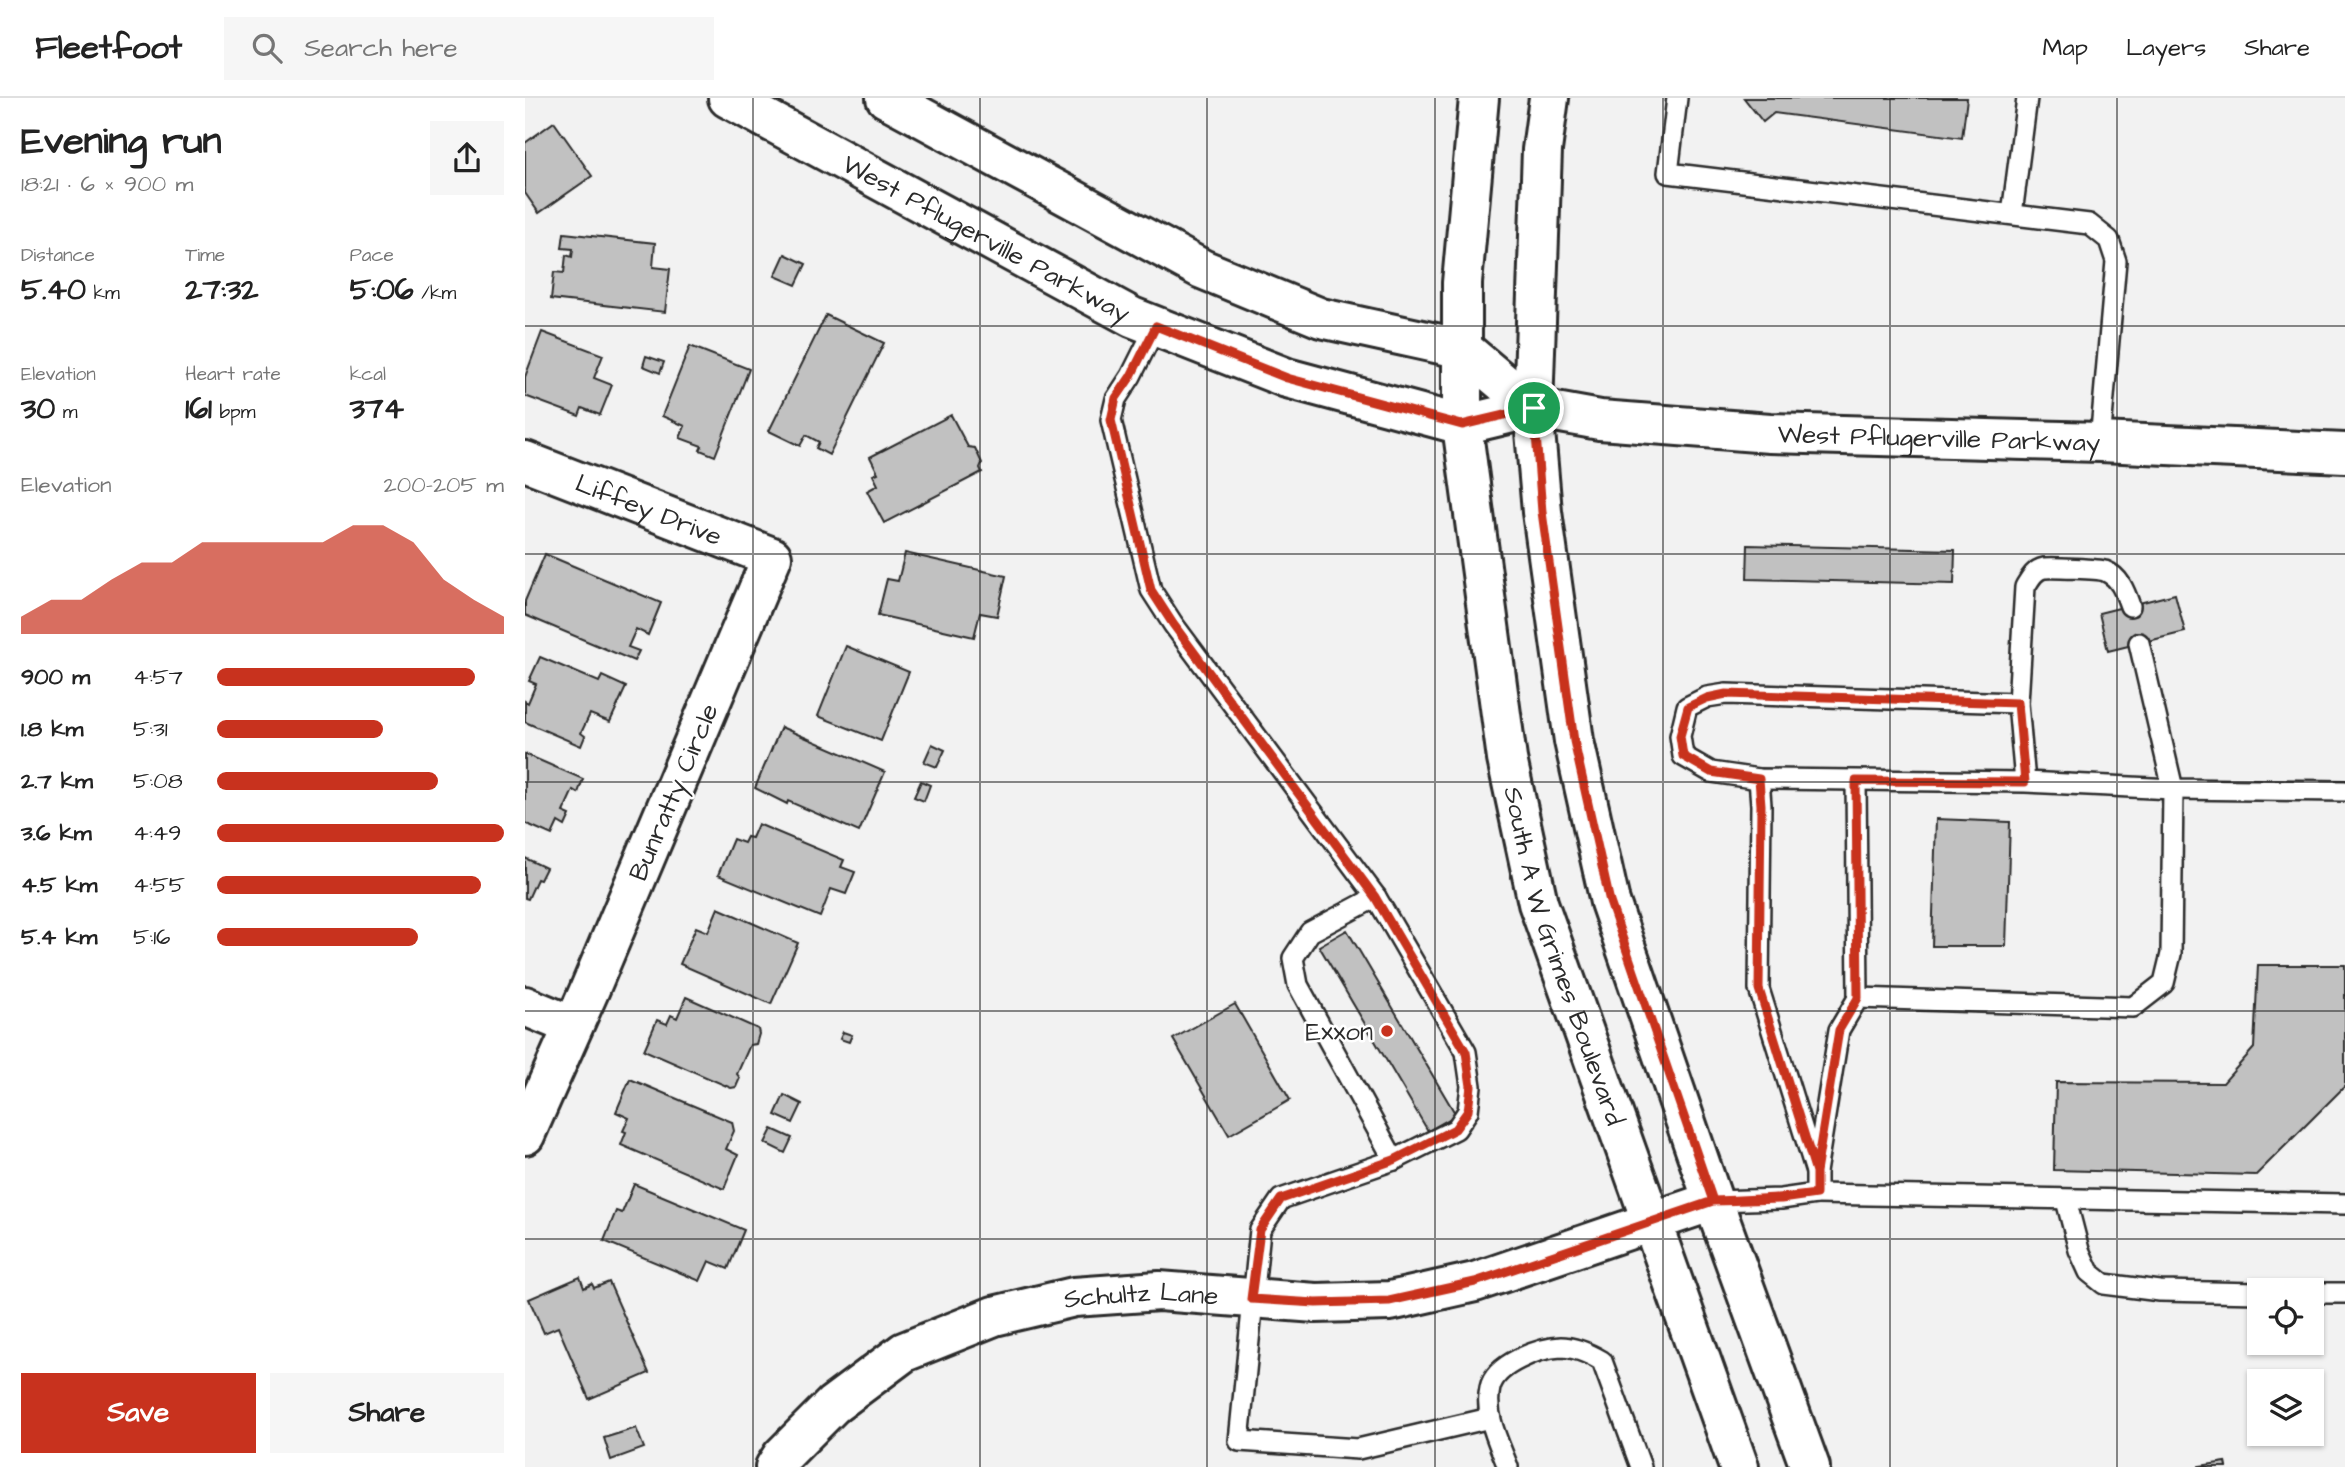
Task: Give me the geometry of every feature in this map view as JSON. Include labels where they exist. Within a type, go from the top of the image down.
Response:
[{"type":"main road","name":"West Pflugerville Parkway","points":[[728,98],[1132,317],[1287,378],[1462,425],[1534,408],[1601,421],[1770,433],[2100,442],[2345,453]]},
{"type":"main road","name":"West Pflugerville Parkway","points":[[886,98],[1202,269],[1321,318],[1462,349],[1534,408]]},
{"type":"main road","name":"South A W Grimes Boulevard","points":[[1479,98],[1462,283],[1462,425],[1507,759],[1538,903],[1739,1467]]},
{"type":"main road","points":[[1549,98],[1542,150],[1534,408],[1542,512],[1574,741],[1610,902],[1713,1201],[1810,1467]]},
{"type":"main road","name":"Liffey Drive","points":[[525,461],[772,557]]},
{"type":"main road","name":"Bunratty Circle","points":[[525,1135],[772,557]]},
{"type":"main road","points":[[525,1006],[573,1026]]},
{"type":"main road","name":"Schultz Lane","points":[[775,1467],[782,1456],[833,1405],[904,1352],[994,1316],[1074,1297],[1146,1292],[1316,1303],[1389,1301],[1475,1282],[1713,1201]]},
{"type":"lane","points":[[1677,98],[1668,173],[2089,224],[2109,240],[2116,261],[2100,442]]},
{"type":"lane","points":[[2012,214],[2027,98]]},
{"type":"lane","points":[[1156,326],[1131,376],[1116,398],[1111,420],[1151,590],[1173,624],[1375,897],[1466,1052],[1471,1086],[1468,1111],[1455,1129],[1394,1160],[1281,1199],[1260,1230],[1251,1299],[1239,1441],[1357,1449],[1490,1418]]},
{"type":"lane","points":[[2025,782],[2018,703],[2025,587],[2031,575],[2043,568],[2104,571],[2124,588],[2130,606]]},
{"type":"lane","points":[[1858,998],[2133,1007],[2164,983],[2171,954],[2173,789],[2139,643]]},
{"type":"lane","points":[[2018,703],[1726,694],[1707,698],[1688,707],[1680,736],[1683,756],[1711,772],[1759,779],[2025,782],[2173,789],[2345,791]]},
{"type":"lane","points":[[1759,779],[1759,989],[1816,1172]]},
{"type":"lane","points":[[1816,1194],[1816,1172],[1839,1030],[1858,998],[1856,781]]},
{"type":"lane","points":[[1375,897],[1310,932],[1293,958],[1298,985],[1394,1160]]},
{"type":"lane","points":[[1713,1201],[1781,1199],[1816,1194],[2345,1204]]},
{"type":"lane","points":[[2066,1200],[2079,1250],[2089,1272],[2104,1284],[2160,1291],[2247,1293]]},
{"type":"lane","points":[[2324,1293],[2345,1293]]},
{"type":"lane","points":[[1508,1467],[1490,1418],[1489,1387],[1500,1369],[1524,1357],[1561,1347],[1581,1350],[1602,1361],[1641,1467]]},
{"type":"building","points":[[1744,98],[1967,98],[1962,138],[1774,113],[1763,122]]},
{"type":"building","points":[[554,122],[592,176],[539,213],[525,193],[525,143]]},
{"type":"building","points":[[564,233],[655,243],[653,267],[670,269],[665,312],[551,299],[554,272],[564,273],[566,255],[572,257],[573,249],[562,248]]},
{"type":"building","points":[[785,254],[806,264],[796,285],[775,276]]},
{"type":"building","points":[[826,315],[884,343],[829,455],[816,448],[819,442],[806,435],[800,446],[769,431]]},
{"type":"building","points":[[542,332],[603,355],[594,378],[612,385],[600,415],[582,408],[579,416],[525,396],[525,377]]},
{"type":"building","points":[[690,346],[749,369],[715,456],[700,450],[702,446],[680,438],[685,426],[662,416]]},
{"type":"building","points":[[646,356],[664,362],[660,373],[643,366]]},
{"type":"building","points":[[951,415],[968,447],[975,448],[982,463],[982,472],[884,523],[867,491],[878,485],[873,475],[878,473],[870,457]]},
{"type":"building","points":[[1748,545],[1955,550],[1954,584],[1747,579]]},
{"type":"building","points":[[905,553],[1006,576],[997,616],[980,613],[974,637],[878,615],[887,579],[898,581]]},
{"type":"building","points":[[545,554],[661,603],[648,635],[636,629],[628,647],[639,651],[634,661],[525,615],[525,601]]},
{"type":"building","points":[[2175,594],[2185,632],[2108,651],[2099,613]]},
{"type":"building","points":[[846,646],[909,672],[881,741],[818,716]]},
{"type":"building","points":[[540,657],[599,682],[602,676],[626,687],[610,722],[590,714],[581,733],[585,736],[581,746],[525,722],[525,701],[528,703],[536,684],[529,681]]},
{"type":"building","points":[[781,727],[885,772],[859,832],[788,801],[787,804],[755,788]]},
{"type":"building","points":[[932,744],[945,750],[937,767],[924,762]]},
{"type":"building","points":[[525,754],[583,779],[578,793],[573,790],[563,812],[570,815],[565,826],[558,822],[552,835],[525,823]]},
{"type":"building","points":[[921,781],[930,785],[924,801],[914,797]]},
{"type":"building","points":[[1936,819],[2010,822],[2006,946],[1932,946]]},
{"type":"building","points":[[758,824],[844,860],[841,867],[855,872],[846,894],[831,889],[820,917],[718,875],[733,839],[744,843],[747,837],[752,838]]},
{"type":"building","points":[[525,858],[546,868],[540,880],[537,879],[528,899],[525,898]]},
{"type":"building","points":[[718,908],[798,943],[771,1004],[680,964],[696,927],[708,932]]},
{"type":"building","name":"Exxon","points":[[1347,930],[1456,1115],[1428,1131],[1319,946]]},
{"type":"building","points":[[2258,965],[2345,965],[2345,1086],[2256,1175],[2054,1170],[2056,1082],[2223,1083],[2254,1048]]},
{"type":"building","points":[[686,997],[758,1029],[756,1044],[750,1045],[737,1074],[740,1078],[736,1087],[731,1088],[644,1050],[657,1020],[667,1024],[671,1015],[677,1018]]},
{"type":"building","points":[[1235,1004],[1290,1100],[1229,1135],[1173,1039]]},
{"type":"building","points":[[843,1032],[852,1035],[849,1042],[840,1039]]},
{"type":"building","points":[[630,1079],[732,1122],[734,1131],[726,1149],[738,1155],[724,1189],[621,1145],[629,1118],[616,1112]]},
{"type":"building","points":[[784,1095],[802,1104],[793,1123],[775,1115]]},
{"type":"building","points":[[772,1129],[792,1138],[785,1153],[765,1143]]},
{"type":"building","points":[[634,1184],[744,1230],[728,1269],[709,1261],[700,1281],[604,1241],[616,1211],[622,1213]]},
{"type":"building","points":[[580,1277],[584,1288],[592,1284],[594,1288],[609,1282],[649,1373],[589,1399],[558,1327],[544,1333],[529,1299]]},
{"type":"building","points":[[636,1428],[644,1448],[611,1460],[604,1438]]},
{"type":"building","points":[[2226,1462],[2227,1467],[2199,1467],[2199,1466]]},
{"type":"place","name":"Exxon","points":[[1387,1031]]},
{"type":"route","points":[[1534,408],[1462,425],[1287,378],[1156,326],[1131,376],[1116,398],[1111,420],[1151,590],[1173,624],[1375,897],[1466,1052],[1471,1086],[1468,1111],[1455,1129],[1394,1160],[1281,1199],[1260,1230],[1251,1299],[1316,1303],[1389,1301],[1475,1282],[1713,1201],[1781,1199],[1816,1194],[1816,1172],[1839,1030],[1858,998],[1856,781],[2025,782],[2018,703],[1726,694],[1707,698],[1688,707],[1680,736],[1683,756],[1711,772],[1759,779],[1759,989],[1816,1172],[1816,1194],[1781,1199],[1751,1200],[1713,1201],[1610,902],[1574,741],[1542,512],[1534,408]]}]
